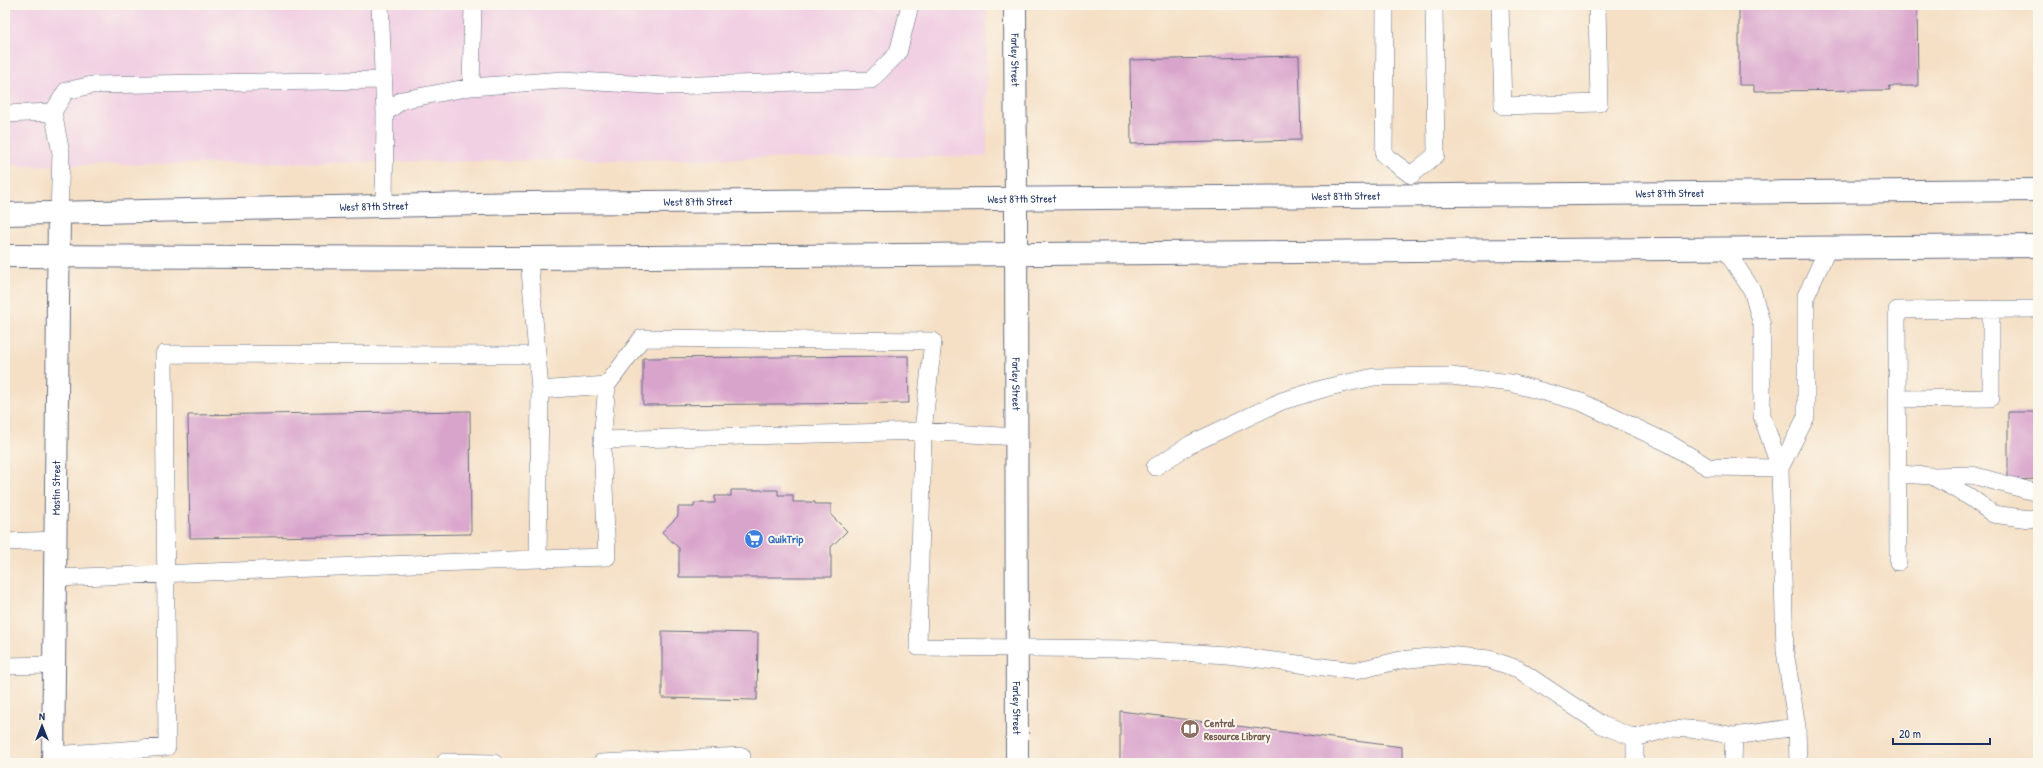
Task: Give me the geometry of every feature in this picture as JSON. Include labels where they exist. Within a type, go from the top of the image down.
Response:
[{"type":"main road","name":"Farley Street","points":[[1015,5],[1017,763]]},
{"type":"main road","name":"West 87th Street","points":[[5,214],[59,214],[535,202],[1016,199],[1411,186],[2038,190]]},
{"type":"main road","name":"Mastin Street","points":[[53,759],[59,214]]},
{"type":"main road","points":[[5,256],[529,258],[2038,246]]},
{"type":"lane","points":[[380,5],[385,113],[384,206]]},
{"type":"lane","points":[[471,87],[473,5]]},
{"type":"lane","points":[[385,113],[402,100],[471,87],[563,80],[666,86],[871,80],[898,53],[910,5]]},
{"type":"lane","points":[[1385,5],[1384,155],[1411,186],[1436,155],[1434,5]]},
{"type":"lane","points":[[1500,5],[1503,106],[1599,104],[1597,5]]},
{"type":"lane","points":[[59,214],[62,153],[53,112],[66,91],[92,85],[384,80]]},
{"type":"lane","points":[[5,114],[53,112]]},
{"type":"lane","points":[[1780,468],[1806,417],[1806,296],[1828,248]]},
{"type":"lane","points":[[1725,249],[1752,290],[1762,325],[1762,416],[1780,468],[1785,651],[1797,727],[1798,763]]},
{"type":"lane","points":[[529,258],[540,390],[538,559]]},
{"type":"lane","points":[[1897,399],[1991,398],[1991,309]]},
{"type":"lane","points":[[1898,562],[1897,310],[2038,309]]},
{"type":"lane","points":[[55,578],[607,557],[602,440],[607,385],[642,338],[933,341],[923,431],[918,647],[1131,649],[1227,655],[1355,671],[1401,660],[1447,655],[1489,658],[1518,669],[1602,726],[1635,738],[1671,728],[1704,730],[1734,736],[1797,727]]},
{"type":"lane","points":[[53,759],[167,748],[164,354],[537,355]]},
{"type":"lane","points":[[1155,467],[1191,444],[1282,401],[1329,387],[1374,377],[1451,376],[1511,383],[1581,402],[1670,444],[1708,467],[1780,468]]},
{"type":"lane","points":[[540,390],[607,385]]},
{"type":"lane","points":[[602,440],[923,431],[1016,437]]},
{"type":"lane","points":[[1898,474],[1932,476],[1972,475],[2038,493]]},
{"type":"lane","points":[[1932,476],[1970,497],[1993,514],[2029,519],[2038,517]]},
{"type":"lane","points":[[5,542],[56,540]]},
{"type":"lane","points":[[5,666],[54,665]]},
{"type":"lane","points":[[1734,736],[1734,763]]},
{"type":"lane","points":[[1635,738],[1635,763]]},
{"type":"lane","points":[[601,763],[742,756]]},
{"type":"lane","points":[[445,762],[494,763]]},
{"type":"shaded area","points":[[5,5],[987,5],[987,156],[5,166]]},
{"type":"building","points":[[1739,5],[1917,5],[1918,86],[1889,86],[1890,90],[1754,91],[1754,85],[1739,85]]},
{"type":"building","points":[[1299,56],[1301,140],[1131,144],[1130,60]]},
{"type":"building","points":[[908,356],[909,403],[643,405],[643,358]]},
{"type":"building","points":[[470,411],[471,534],[190,538],[188,415]]},
{"type":"building","points":[[2008,412],[2038,412],[2038,479],[2008,480]]},
{"type":"building","name":"QuikTrip","points":[[731,490],[778,490],[778,495],[793,495],[793,502],[831,504],[831,515],[847,531],[831,547],[831,577],[679,577],[679,548],[662,532],[678,516],[678,507],[694,507],[694,503],[715,503],[715,496],[731,496]]},
{"type":"building","points":[[662,631],[758,633],[757,700],[662,698]]},
{"type":"building","name":"Central Resource Library","points":[[1120,711],[1402,747],[1402,763],[1120,763]]},
{"type":"place","name":"QuikTrip","points":[[754,539]]},
{"type":"place","name":"Central Resource Library","points":[[1190,729]]}]
